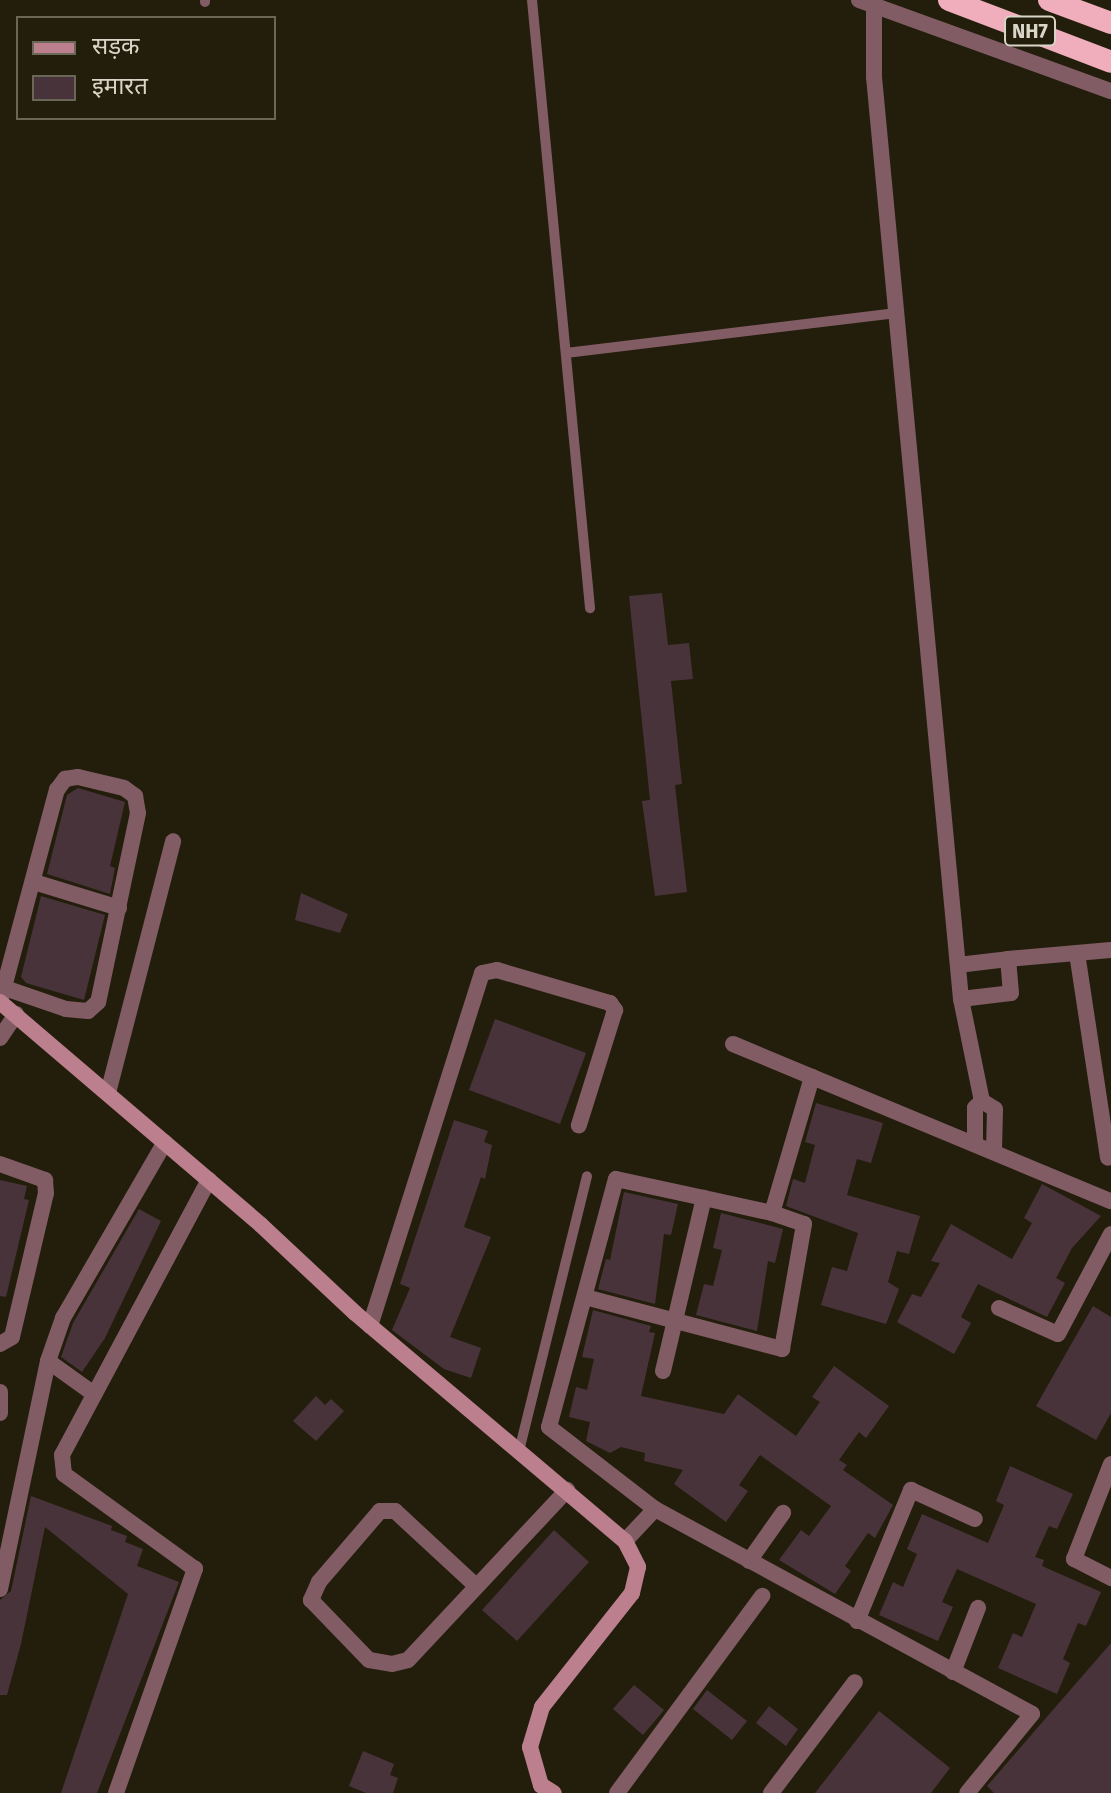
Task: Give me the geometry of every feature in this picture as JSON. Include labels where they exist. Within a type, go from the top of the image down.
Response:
[{"type":"highway","name":"NH7","points":[[949,0],[1111,62]]},
{"type":"highway","name":"NH7","points":[[1049,0],[1111,23]]},
{"type":"main road","points":[[2,997],[16,1014],[209,1180],[370,1326],[625,1541],[638,1567],[632,1593],[542,1707],[530,1747],[541,1785],[554,1793]]},
{"type":"street","points":[[994,1150],[995,1109],[982,1101],[961,999],[867,3],[1111,91]]},
{"type":"street","points":[[65,779],[124,788],[135,796],[138,813],[119,908],[98,1002],[88,1011],[2,997],[34,882],[57,790],[65,779]]},
{"type":"street","points":[[108,1093],[173,841]]},
{"type":"street","points":[[34,882],[119,908]]},
{"type":"street","points":[[958,965],[1111,950]]},
{"type":"street","points":[[1077,953],[1108,1158]]},
{"type":"street","points":[[961,999],[1011,993],[1008,959]]},
{"type":"street","points":[[370,1326],[482,973],[497,970],[610,1003],[615,1010],[579,1125]]},
{"type":"street","points":[[0,1038],[16,1014]]},
{"type":"street","points":[[733,1044],[1111,1201]]},
{"type":"street","points":[[772,1213],[812,1077]]},
{"type":"street","points":[[975,1142],[975,1108],[982,1101]]},
{"type":"street","points":[[0,1589],[48,1361],[63,1318],[165,1142]]},
{"type":"street","points":[[0,1164],[45,1180],[46,1193],[12,1337],[0,1344]]},
{"type":"street","points":[[585,1297],[782,1349],[804,1224],[772,1213],[616,1179],[549,1427],[655,1509],[1032,1714],[967,1793]]},
{"type":"street","points":[[116,1793],[195,1569],[64,1474],[62,1455],[209,1180]]},
{"type":"street","points":[[663,1371],[704,1198]]},
{"type":"street","points":[[999,1308],[1058,1334],[1111,1234]]},
{"type":"street","points":[[48,1361],[94,1394]]},
{"type":"street","points":[[0,1392],[0,1413]]},
{"type":"street","points":[[1111,1464],[1074,1559],[1111,1578]]},
{"type":"street","points":[[475,1585],[395,1511],[380,1511],[319,1582],[311,1600],[369,1660],[392,1664],[408,1660],[567,1490]]},
{"type":"street","points":[[857,1621],[911,1490],[975,1519]]},
{"type":"street","points":[[625,1541],[655,1509]]},
{"type":"street","points":[[749,1561],[783,1513]]},
{"type":"street","points":[[617,1793],[762,1596]]},
{"type":"street","points":[[953,1672],[978,1608]]},
{"type":"street","points":[[771,1793],[855,1682]]},
{"type":"lane","points":[[532,0],[590,608]]},
{"type":"lane","points":[[566,353],[897,313]]},
{"type":"lane","points":[[519,1451],[587,1176]]},
{"type":"building","points":[[662,593],[668,645],[689,643],[693,679],[671,681],[682,784],[675,785],[687,892],[655,896],[642,801],[650,800],[629,596]]},
{"type":"building","points":[[78,788],[125,802],[110,866],[115,868],[110,894],[47,874],[67,795]]},
{"type":"building","points":[[301,893],[348,914],[340,933],[295,920]]},
{"type":"building","points":[[41,896],[105,915],[84,1000],[26,983],[21,977]]},
{"type":"building","points":[[495,1019],[586,1053],[560,1124],[469,1090]]},
{"type":"building","points":[[816,1103],[883,1123],[871,1163],[857,1159],[847,1195],[920,1216],[909,1254],[897,1251],[888,1282],[899,1289],[886,1324],[821,1305],[832,1267],[847,1271],[858,1233],[786,1206],[793,1179],[805,1183],[815,1145],[805,1142]]},
{"type":"building","points":[[454,1120],[488,1131],[484,1142],[492,1145],[485,1179],[481,1177],[464,1227],[491,1237],[450,1337],[481,1348],[471,1378],[444,1369],[392,1330],[410,1288],[400,1284]]},
{"type":"building","points":[[0,1180],[27,1186],[24,1199],[29,1200],[6,1297],[0,1296]]},
{"type":"building","points":[[1042,1184],[1101,1216],[1072,1248],[1056,1278],[1065,1283],[1047,1317],[978,1284],[961,1317],[971,1323],[954,1354],[897,1322],[912,1294],[921,1297],[940,1263],[931,1261],[951,1224],[1012,1259],[1032,1223],[1024,1218]]},
{"type":"building","points":[[624,1192],[678,1204],[671,1235],[664,1234],[655,1304],[598,1289],[606,1259],[610,1260]]},
{"type":"building","points":[[139,1209],[161,1221],[105,1338],[82,1372],[61,1357],[73,1323]]},
{"type":"building","points":[[721,1213],[783,1229],[775,1263],[768,1261],[757,1331],[696,1315],[704,1284],[713,1286],[722,1250],[713,1248]]},
{"type":"building","points":[[1093,1306],[1111,1317],[1111,1413],[1096,1440],[1036,1406]]},
{"type":"building","points":[[593,1310],[651,1326],[649,1332],[655,1333],[641,1396],[724,1414],[738,1394],[796,1436],[820,1402],[812,1397],[834,1366],[889,1406],[866,1438],[859,1432],[839,1460],[847,1465],[843,1470],[893,1505],[875,1538],[868,1533],[845,1566],[851,1571],[835,1594],[779,1560],[801,1530],[809,1536],[831,1506],[760,1455],[739,1485],[748,1491],[726,1522],[674,1484],[683,1470],[644,1461],[645,1453],[621,1447],[610,1453],[586,1441],[590,1422],[569,1417],[576,1387],[587,1390],[594,1359],[582,1357]]},
{"type":"building","points":[[316,1396],[325,1405],[331,1399],[344,1411],[316,1441],[293,1421]]},
{"type":"building","points":[[1010,1466],[1073,1494],[1057,1529],[1049,1526],[1035,1557],[1044,1560],[1042,1566],[1101,1592],[1086,1626],[1078,1623],[1063,1659],[1070,1663],[1057,1694],[998,1668],[1013,1633],[1022,1637],[1036,1604],[957,1569],[942,1602],[953,1607],[938,1641],[879,1615],[893,1582],[903,1587],[917,1554],[907,1549],[922,1514],[988,1543],[1004,1505],[996,1501]]},
{"type":"building","points":[[31,1496],[112,1526],[111,1530],[127,1536],[125,1542],[143,1549],[137,1566],[179,1582],[97,1793],[61,1793],[128,1594],[45,1527],[21,1644],[7,1695],[0,1695],[0,1600],[11,1591]]},
{"type":"building","points":[[554,1530],[589,1562],[517,1641],[482,1610]]},
{"type":"building","points":[[1111,1643],[1111,1793],[994,1793],[987,1786]]},
{"type":"building","points":[[634,1685],[664,1710],[643,1735],[613,1709]]},
{"type":"building","points":[[707,1690],[747,1721],[732,1740],[693,1709]]},
{"type":"building","points":[[769,1706],[798,1729],[786,1746],[756,1723]]},
{"type":"building","points":[[879,1711],[950,1768],[931,1793],[815,1793]]},
{"type":"building","points":[[363,1751],[394,1764],[390,1775],[398,1778],[393,1793],[366,1793],[349,1786]]}]
